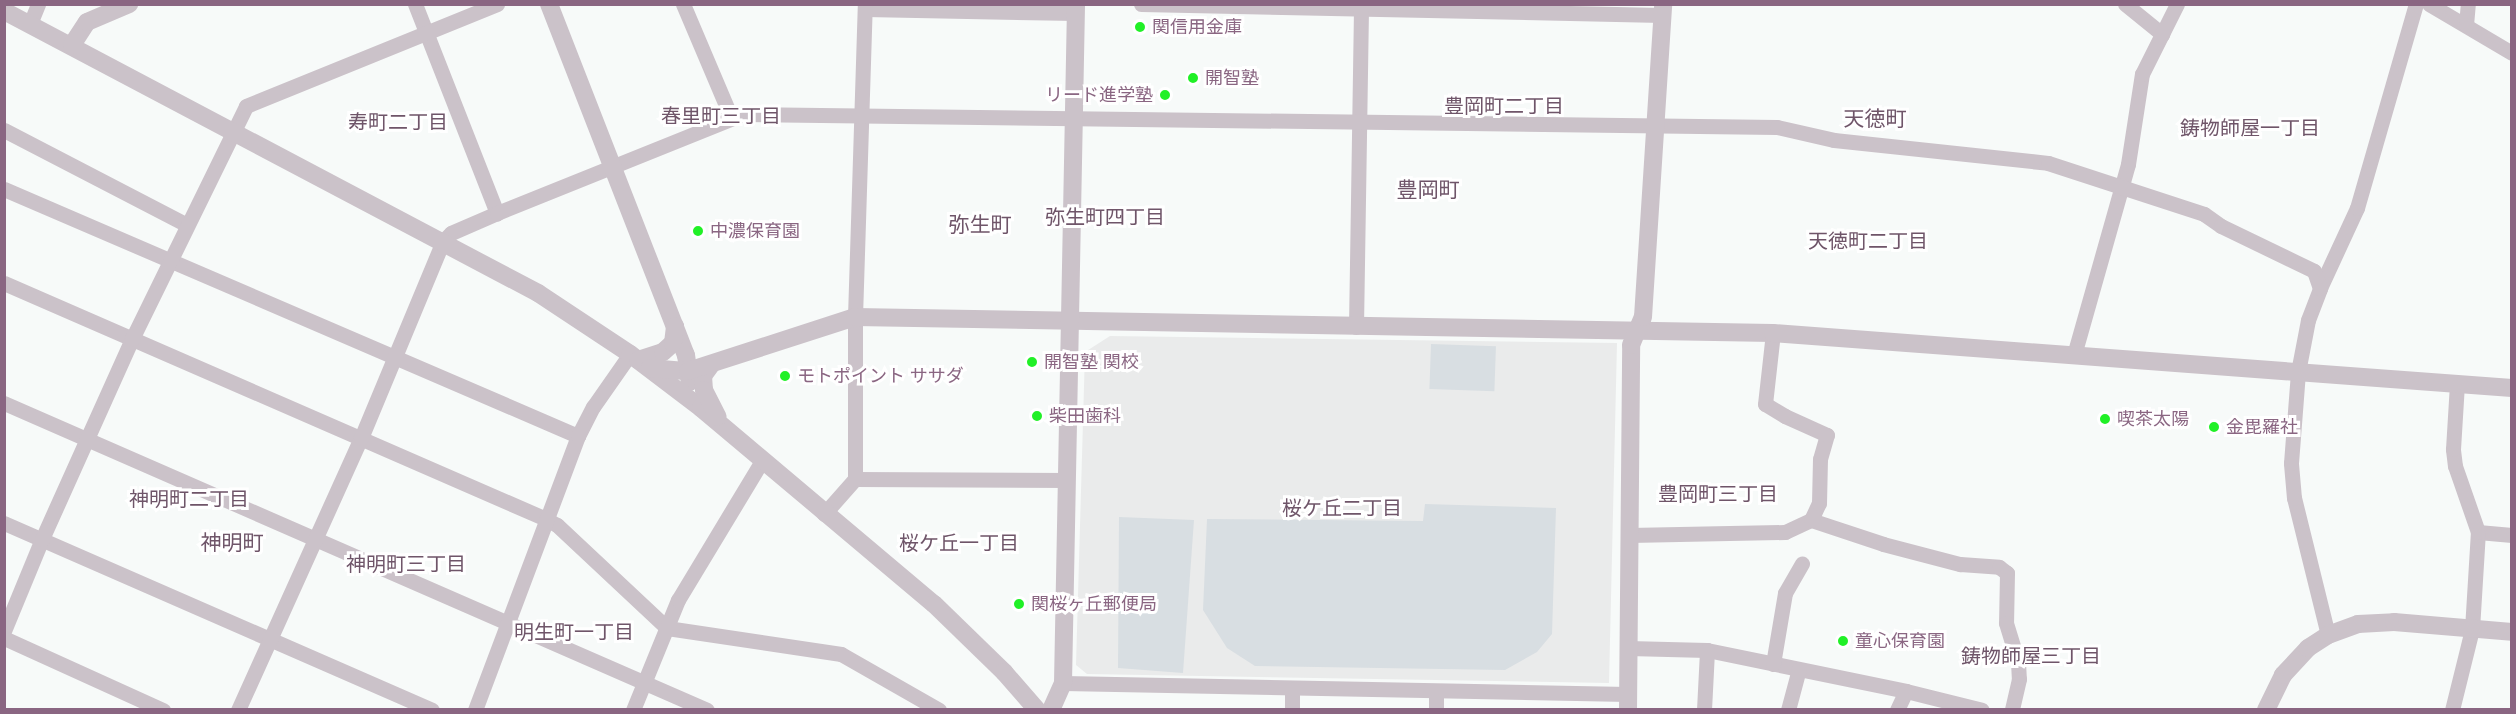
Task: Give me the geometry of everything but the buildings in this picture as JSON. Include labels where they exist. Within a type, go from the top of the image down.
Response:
[{"type":"street","points":[[30,24],[38,4]]},
{"type":"street","points":[[72,45],[87,22],[129,4]]},
{"type":"street","points":[[415,4],[497,213]]},
{"type":"street","points":[[4,631],[42,538],[132,339],[232,130],[246,106],[427,35],[497,4]]},
{"type":"street","points":[[549,4],[675,326],[687,363],[694,402]]},
{"type":"street","points":[[683,4],[731,117]]},
{"type":"street","points":[[1063,683],[1437,691],[1628,701],[1631,345],[1643,317],[1662,10],[1141,4]]},
{"type":"street","points":[[2125,4],[2162,34]]},
{"type":"street","points":[[2074,355],[2128,164],[2142,74],[2177,4]]},
{"type":"street","points":[[2328,635],[2294,498],[2291,463],[2298,372],[2308,320],[2320,288],[2357,208],[2416,4]]},
{"type":"street","points":[[2429,4],[2511,53]]},
{"type":"street","points":[[2466,25],[2468,4]]},
{"type":"street","points":[[824,514],[855,479],[855,317],[865,7],[1076,9],[1063,683],[1051,710]]},
{"type":"street","points":[[1356,327],[1361,7]]},
{"type":"street","points":[[4,11],[538,293],[640,360],[694,402],[824,514],[934,604],[1004,672],[1037,710]]},
{"type":"street","points":[[238,710],[361,438],[443,241],[451,233],[497,213],[743,114],[1777,127],[1834,140],[2048,163],[2204,214],[2314,271],[2320,288]]},
{"type":"street","points":[[4,130],[187,225]]},
{"type":"street","points":[[4,189],[578,436]]},
{"type":"street","points":[[4,283],[546,519],[557,525],[667,628],[842,654],[939,710]]},
{"type":"street","points":[[640,360],[711,365],[855,317],[1070,323],[1773,333],[2511,388]]},
{"type":"street","points":[[475,710],[578,436],[593,407],[640,360],[663,352],[673,343],[675,326]]},
{"type":"street","points":[[1629,535],[1785,532],[1811,520],[1819,503],[1820,459],[1827,435],[1765,404],[1773,333]]},
{"type":"street","points":[[711,365],[703,376],[704,390],[725,428]]},
{"type":"street","points":[[2452,710],[2472,629],[2478,532],[2455,466],[2453,449],[2457,384]]},
{"type":"street","points":[[4,403],[87,437],[315,540],[707,710]]},
{"type":"street","points":[[633,710],[678,600],[762,461]]},
{"type":"street","points":[[855,479],[1067,480]]},
{"type":"street","points":[[1811,520],[1884,544],[1959,564],[2000,567],[2007,573],[2006,623],[2018,662],[2019,679],[2013,710]]},
{"type":"street","points":[[4,523],[432,710]]},
{"type":"street","points":[[2478,532],[2511,535]]},
{"type":"street","points":[[1773,663],[1785,592],[1802,564]]},
{"type":"street","points":[[2266,710],[2283,675],[2308,648],[2328,635],[2358,624],[2394,622],[2511,632]]},
{"type":"street","points":[[4,638],[163,710]]},
{"type":"street","points":[[1628,648],[1707,650],[1906,691],[1983,710]]},
{"type":"street","points":[[1704,710],[1707,650]]},
{"type":"street","points":[[1788,710],[1799,669]]},
{"type":"street","points":[[1292,689],[1292,710]]},
{"type":"street","points":[[1436,710],[1437,691]]},
{"type":"street","points":[[1897,710],[1906,691]]},
{"type":"shaded area","points":[[1110,336],[1617,343],[1609,683],[1087,674],[1076,665],[1085,352]]},
{"type":"shaded area","points":[[1431,344],[1496,346],[1494,391],[1429,389]]},
{"type":"shaded area","points":[[1425,504],[1556,508],[1552,634],[1537,652],[1505,670],[1255,666],[1227,648],[1203,610],[1207,519],[1423,521]]},
{"type":"shaded area","points":[[1119,517],[1194,520],[1183,673],[1118,668]]},
{"type":"place","name":"関信用金庫","points":[[1140,27]]},
{"type":"place","name":"開智塾","points":[[1193,78]]},
{"type":"place","name":"リード進学塾","points":[[1165,95]]},
{"type":"place","name":"中濃保育園","points":[[698,231]]},
{"type":"place","name":"開智塾 関校","points":[[1032,362]]},
{"type":"place","name":"モトポイント ササダ","points":[[785,376]]},
{"type":"place","name":"柴田歯科","points":[[1037,416]]},
{"type":"place","name":"喫茶太陽","points":[[2105,419]]},
{"type":"place","name":"金毘羅社","points":[[2214,427]]},
{"type":"place","name":"関桜ヶ丘郵便局","points":[[1019,604]]},
{"type":"place","name":"童心保育園","points":[[1843,641]]},
{"type":"district","name":"豊岡町二丁目","points":[[1504,106]]},
{"type":"district","name":"春里町三丁目","points":[[721,116]]},
{"type":"district","name":"天徳町","points":[[1875,119]]},
{"type":"district","name":"寿町二丁目","points":[[398,122]]},
{"type":"district","name":"鋳物師屋一丁目","points":[[2250,128]]},
{"type":"district","name":"豊岡町","points":[[1428,190]]},
{"type":"district","name":"弥生町四丁目","points":[[1105,217]]},
{"type":"district","name":"弥生町","points":[[980,225]]},
{"type":"district","name":"天徳町二丁目","points":[[1868,241]]},
{"type":"district","name":"豊岡町三丁目","points":[[1718,494]]},
{"type":"district","name":"神明町二丁目","points":[[189,499]]},
{"type":"district","name":"桜ケ丘二丁目","points":[[1342,508]]},
{"type":"district","name":"神明町","points":[[232,543]]},
{"type":"district","name":"桜ケ丘一丁目","points":[[959,543]]},
{"type":"district","name":"神明町三丁目","points":[[406,564]]},
{"type":"district","name":"明生町一丁目","points":[[574,632]]},
{"type":"district","name":"鋳物師屋三丁目","points":[[2031,656]]}]
